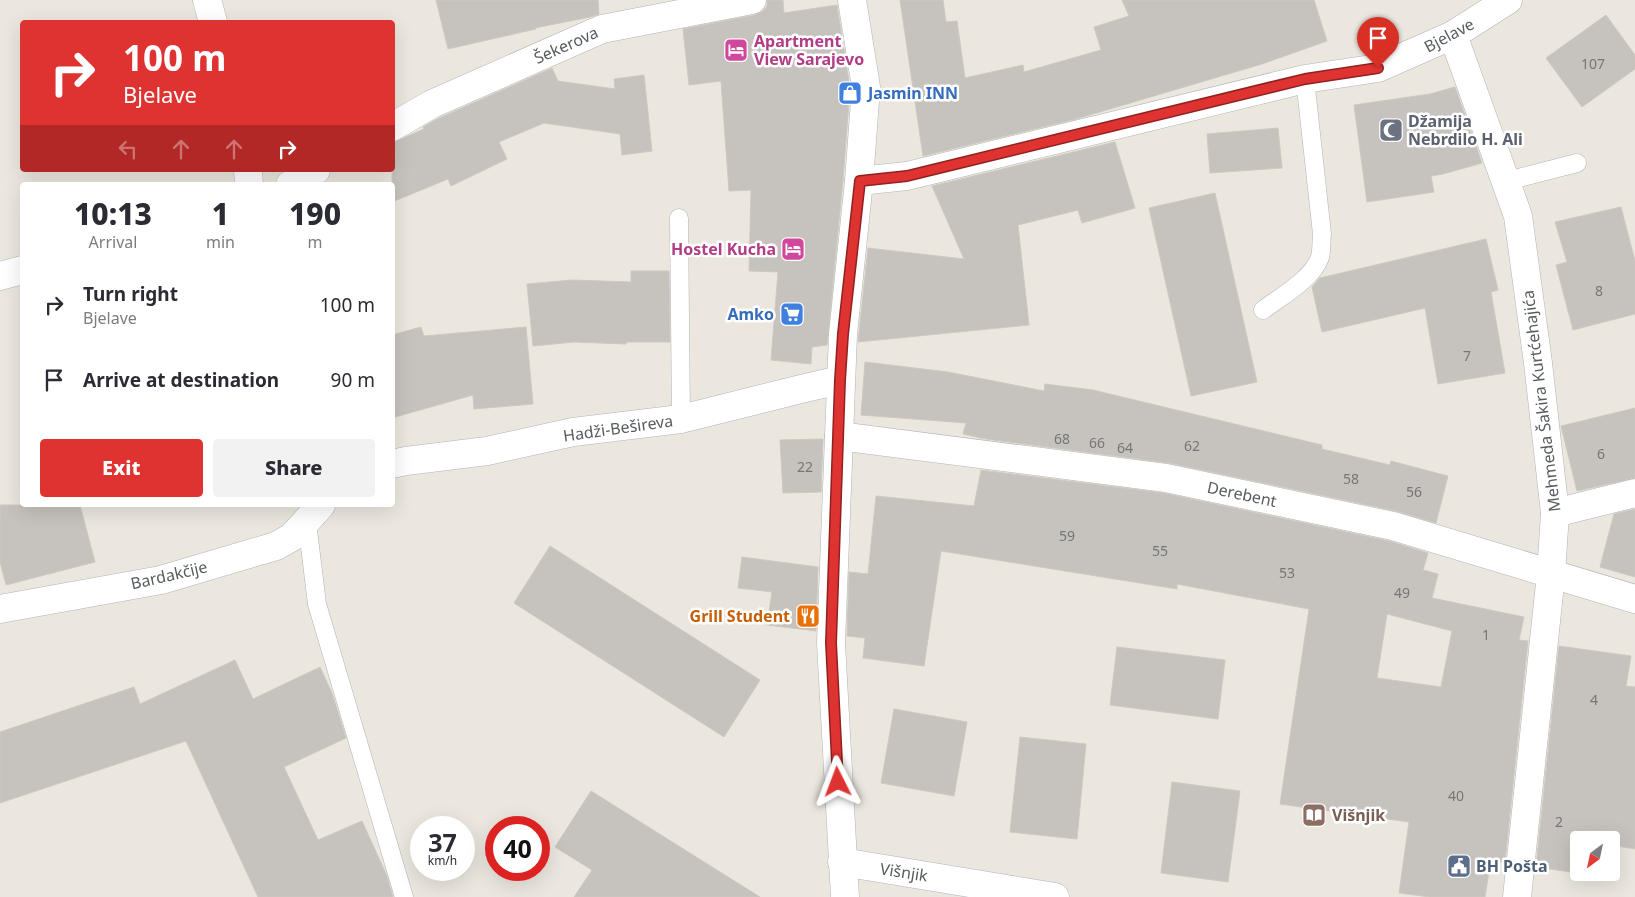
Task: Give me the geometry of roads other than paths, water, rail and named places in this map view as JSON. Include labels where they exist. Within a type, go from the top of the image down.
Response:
[{"type":"street","points":[[207,0],[212,20]]},
{"type":"street","name":"Šekerova","points":[[395,125],[432,104],[602,29],[752,0]]},
{"type":"street","points":[[845,897],[831,643],[840,380],[843,334],[860,181],[866,87],[852,0]]},
{"type":"street","name":"Bjelave","points":[[860,181],[907,176],[1305,79],[1378,68],[1454,36],[1508,0]]},
{"type":"street","name":"Mehmeda Šakira Kurtćehajića","points":[[1454,36],[1518,216],[1538,363],[1555,513],[1551,574],[1517,897]]},
{"type":"street","points":[[295,182],[313,172]]},
{"type":"street","points":[[0,276],[20,271]]},
{"type":"street","name":"Hadži-Bešireva","points":[[395,463],[487,451],[573,432],[680,419],[840,380]]},
{"type":"street","name":"Derebent","points":[[839,436],[1166,478],[1393,526],[1635,599]]},
{"type":"street","points":[[1555,513],[1635,493]]},
{"type":"street","name":"Bardakčije","points":[[0,609],[161,580],[276,546],[292,537],[310,511]]},
{"type":"street","name":"Višnjik","points":[[842,862],[1055,897]]},
{"type":"lane","points":[[1263,310],[1305,278],[1315,267],[1320,256],[1322,234],[1305,79]]},
{"type":"lane","points":[[1506,181],[1577,163]]},
{"type":"lane","points":[[679,218],[680,419]]},
{"type":"lane","points":[[310,511],[316,604],[404,897]]},
{"type":"place","name":"Apartment View Sarajevo","points":[[736,50]]},
{"type":"place","name":"Jasmin INN","points":[[850,93]]},
{"type":"place","name":"Džamija Nebrdilo H. Ali","points":[[1391,130]]},
{"type":"place","name":"Hostel Kucha","points":[[793,249]]},
{"type":"place","name":"Amko","points":[[792,314]]},
{"type":"place","name":"Grill Student","points":[[808,616]]},
{"type":"place","name":"Višnjik","points":[[1314,815]]},
{"type":"place","name":"BH Pošta","points":[[1459,866]]}]
